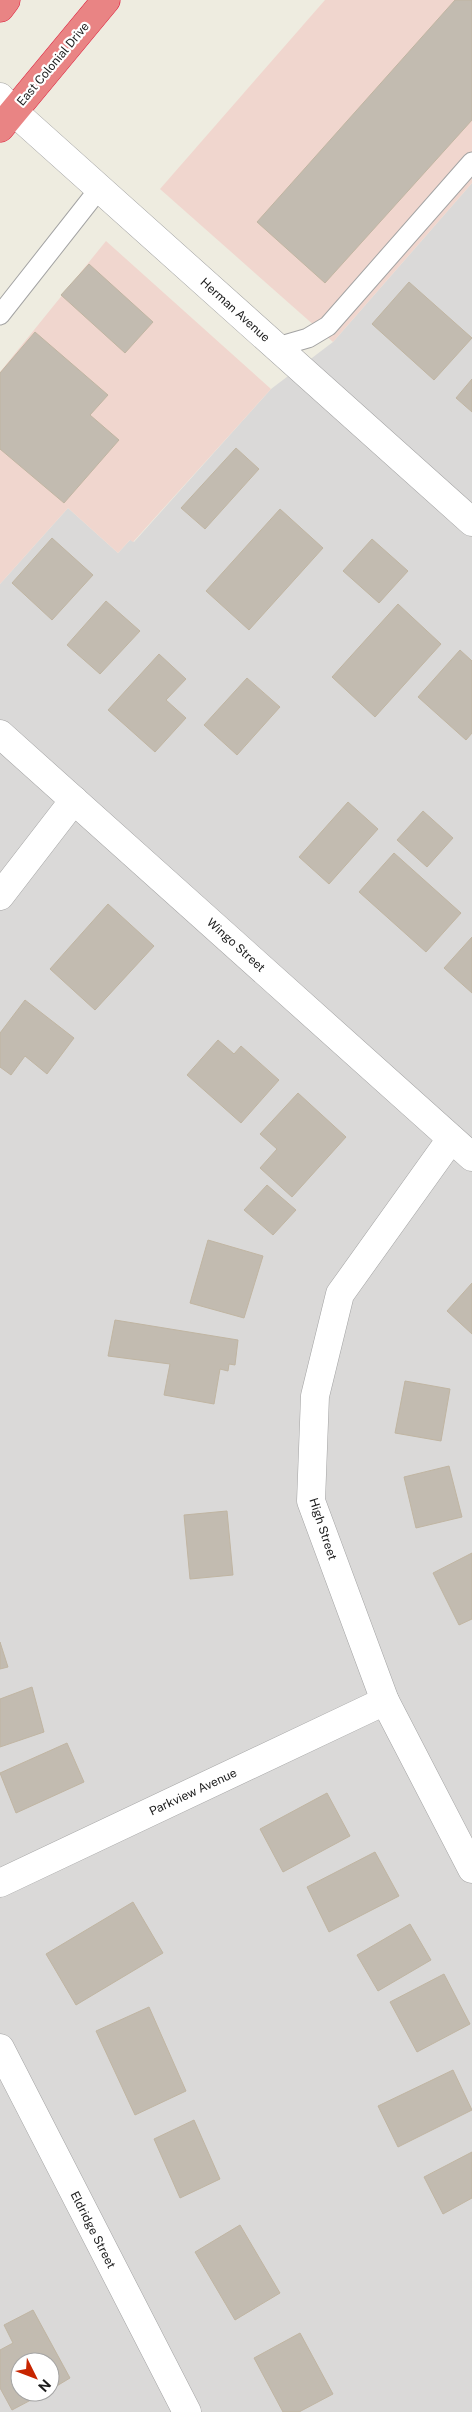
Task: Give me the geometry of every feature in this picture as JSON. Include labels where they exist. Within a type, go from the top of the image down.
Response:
[{"type":"highway","points":[[0,8],[6,0]]},
{"type":"highway","name":"East Colonial Drive","points":[[4,112],[106,0]]},
{"type":"street","name":"Herman Avenue","points":[[4,112],[99,189],[472,522]]},
{"type":"street","name":"Wingo Street","points":[[0,734],[472,1158]]},
{"type":"street","points":[[0,896],[74,800]]},
{"type":"street","name":"High Street","points":[[451,1138],[340,1294],[315,1396],[311,1501],[385,1701],[472,1869]]},
{"type":"street","name":"Parkview Avenue","points":[[0,1883],[385,1701]]},
{"type":"street","name":"Eldridge Street","points":[[0,2048],[187,2412]]},
{"type":"lane","points":[[277,347],[308,338],[328,326],[472,162]]},
{"type":"lane","points":[[0,315],[99,189]]},
{"type":"shaded area","points":[[325,0],[472,0],[472,183],[333,342],[160,189]]},
{"type":"shaded area","points":[[472,183],[472,2412],[0,2412],[0,584],[68,508],[118,553],[131,539],[134,542],[271,389],[333,342]]},
{"type":"shaded area","points":[[106,241],[271,389],[133,542],[130,540],[118,553],[68,508],[0,584],[0,372]]},
{"type":"building","points":[[455,0],[472,0],[472,120],[325,283],[257,222]]},
{"type":"building","points":[[89,264],[153,322],[125,353],[61,295]]},
{"type":"building","points":[[409,282],[472,338],[434,380],[372,324]]},
{"type":"building","points":[[35,332],[108,395],[90,415],[119,440],[64,503],[0,449],[0,373]]},
{"type":"building","points":[[472,379],[472,412],[456,398]]},
{"type":"building","points":[[236,448],[259,469],[205,529],[181,508]]},
{"type":"building","points":[[280,509],[323,548],[249,630],[206,591]]},
{"type":"building","points":[[52,538],[93,575],[52,620],[12,583]]},
{"type":"building","points":[[372,539],[408,571],[379,603],[343,571]]},
{"type":"building","points":[[106,601],[140,631],[100,674],[67,645]]},
{"type":"building","points":[[398,604],[441,644],[375,717],[332,677]]},
{"type":"building","points":[[460,650],[472,661],[472,733],[466,740],[418,697]]},
{"type":"building","points":[[159,654],[186,679],[166,700],[186,718],[155,752],[108,710]]},
{"type":"building","points":[[247,678],[280,707],[237,755],[204,725]]},
{"type":"building","points":[[348,802],[378,829],[329,884],[299,857]]},
{"type":"building","points":[[423,811],[453,838],[427,867],[397,840]]},
{"type":"building","points":[[394,853],[461,913],[426,952],[359,892]]},
{"type":"building","points":[[108,904],[154,946],[95,1010],[50,969]]},
{"type":"building","points":[[472,937],[472,993],[444,968]]},
{"type":"building","points":[[25,1000],[74,1038],[47,1074],[25,1056],[11,1075],[0,1067],[0,1033]]},
{"type":"building","points":[[218,1040],[234,1054],[241,1046],[279,1080],[241,1123],[187,1075]]},
{"type":"building","points":[[298,1093],[346,1137],[292,1197],[260,1168],[277,1149],[260,1134]]},
{"type":"building","points":[[267,1185],[296,1210],[273,1235],[244,1210]]},
{"type":"building","points":[[208,1240],[263,1256],[244,1318],[190,1303]]},
{"type":"building","points":[[472,1283],[472,1334],[447,1311]]},
{"type":"building","points":[[115,1320],[238,1340],[235,1365],[229,1364],[228,1371],[220,1369],[214,1404],[164,1395],[170,1364],[108,1356]]},
{"type":"building","points":[[405,1381],[450,1389],[441,1441],[395,1433]]},
{"type":"building","points":[[449,1466],[462,1517],[416,1528],[404,1477]]},
{"type":"building","points":[[227,1511],[233,1575],[190,1579],[184,1515]]},
{"type":"building","points":[[472,1553],[472,1619],[459,1625],[433,1573]]},
{"type":"building","points":[[0,1642],[8,1667],[0,1669]]},
{"type":"building","points":[[32,1687],[44,1732],[0,1747],[0,1699]]},
{"type":"building","points":[[67,1743],[84,1782],[16,1813],[0,1773]]},
{"type":"building","points":[[327,1793],[350,1836],[283,1872],[260,1829]]},
{"type":"building","points":[[375,1852],[399,1896],[329,1932],[307,1887]]},
{"type":"building","points":[[133,1902],[163,1953],[76,2005],[46,1954]]},
{"type":"building","points":[[410,1924],[431,1960],[378,1991],[357,1955]]},
{"type":"building","points":[[444,1974],[470,2024],[417,2052],[390,2002]]},
{"type":"building","points":[[149,2007],[186,2091],[135,2115],[96,2031]]},
{"type":"building","points":[[453,2070],[472,2110],[398,2147],[378,2106]]},
{"type":"building","points":[[194,2120],[220,2179],[180,2198],[154,2139]]},
{"type":"building","points":[[472,2152],[472,2198],[443,2214],[424,2177]]},
{"type":"building","points":[[240,2225],[280,2293],[235,2320],[195,2252]]},
{"type":"building","points":[[33,2310],[56,2352],[10,2352],[10,2402],[27,2402],[12,2410],[0,2388],[0,2350],[13,2343],[4,2325]]},
{"type":"building","points":[[300,2333],[333,2394],[299,2412],[283,2412],[254,2358]]},
{"type":"building","points":[[60,2360],[70,2378],[60,2384]]}]
